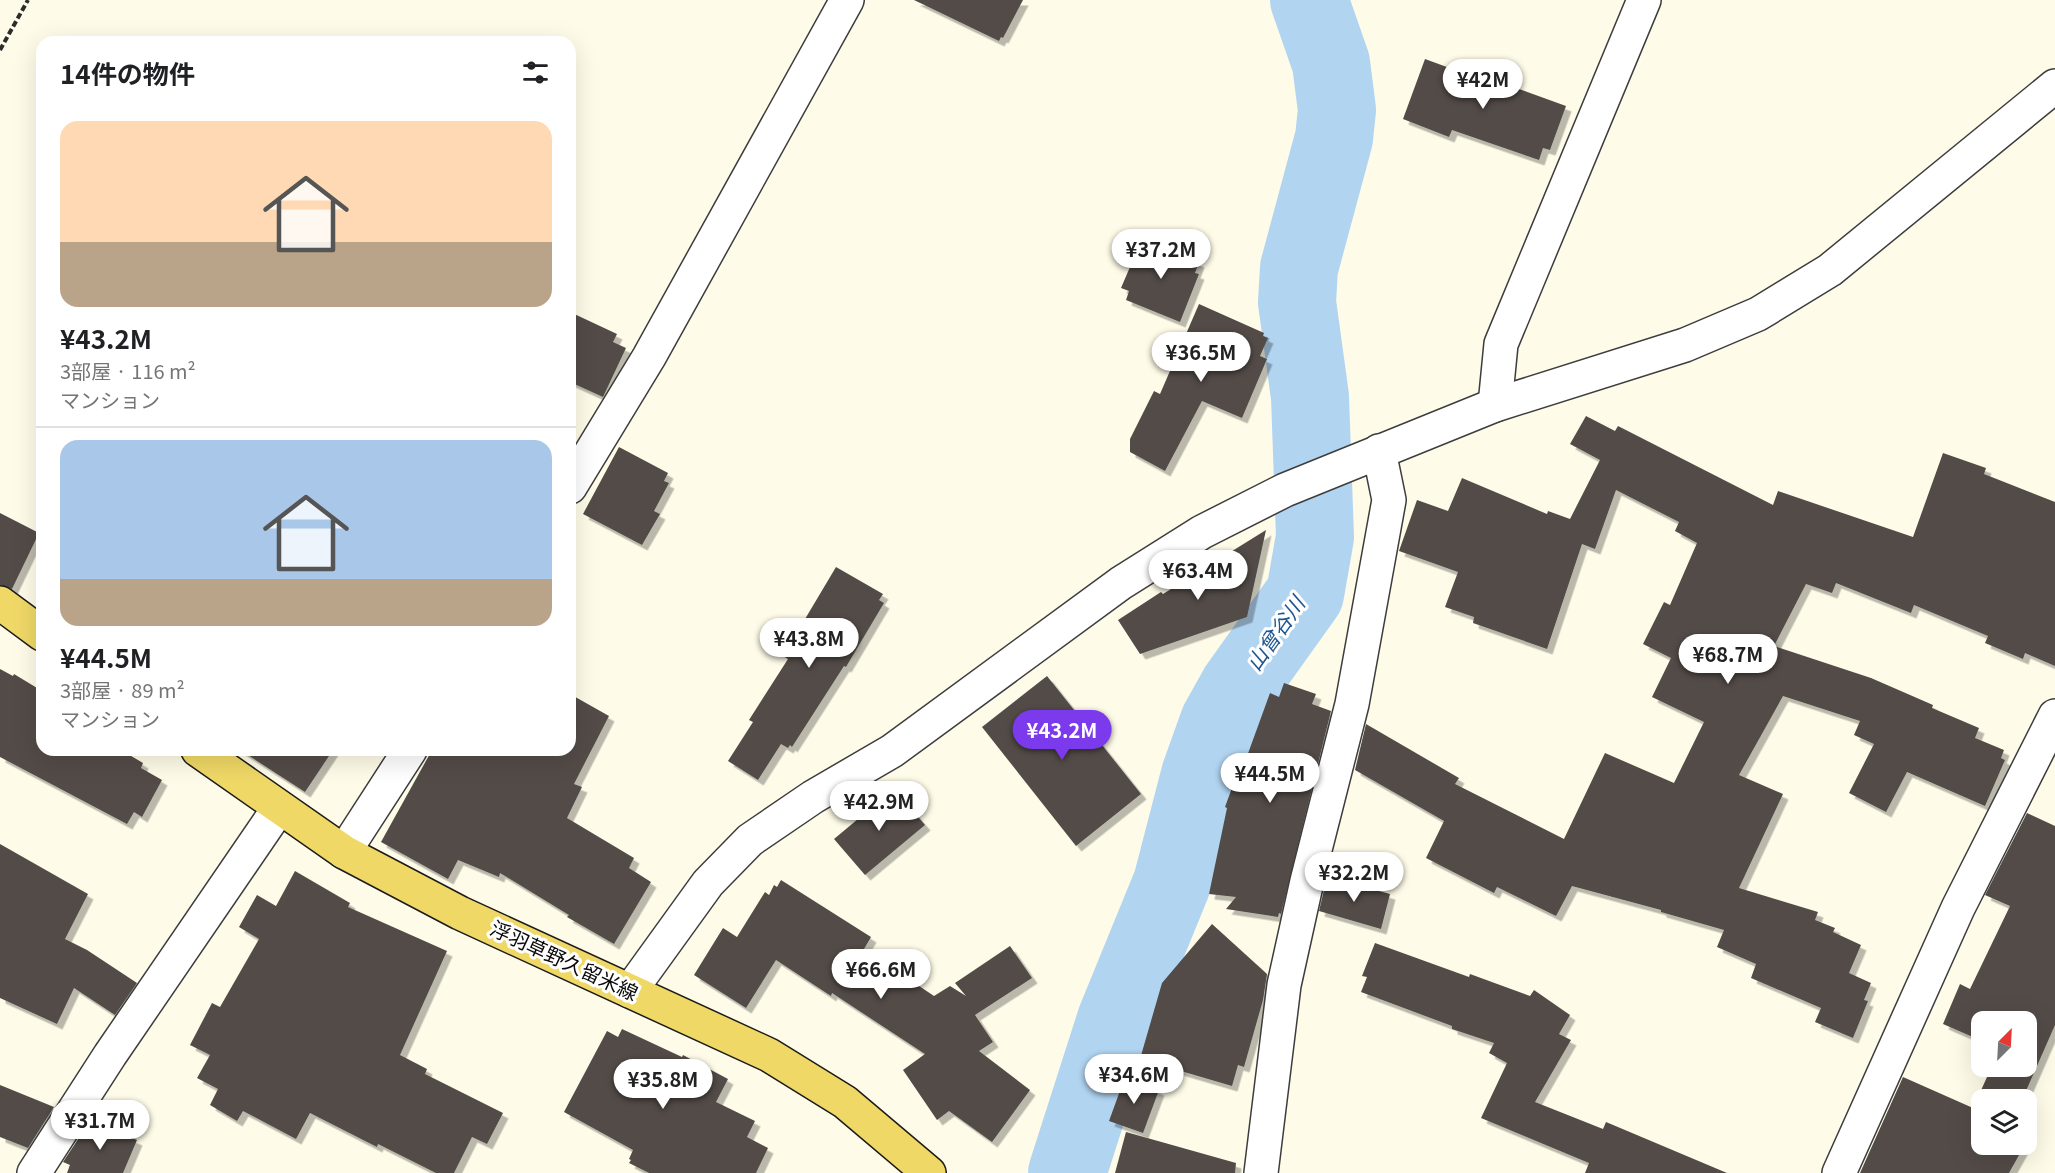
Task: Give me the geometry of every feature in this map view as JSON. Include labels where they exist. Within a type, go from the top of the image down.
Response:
[{"type":"main road","points":[[0,603],[36,630]]},
{"type":"main road","name":"浮羽草野久留米線","points":[[206,756],[344,852],[460,913],[779,1061],[845,1101],[929,1173]]},
{"type":"street","points":[[576,477],[649,357],[847,0]]},
{"type":"street","points":[[1495,405],[1501,344],[1644,0]]},
{"type":"street","points":[[630,991],[708,883],[750,840],[813,798],[892,751],[1121,583],[1202,532],[1285,490],[1495,405],[1686,345],[1758,314],[1830,270],[2055,86]]},
{"type":"street","points":[[1261,1173],[1284,985],[1307,881],[1352,704],[1389,500],[1380,451]]},
{"type":"street","points":[[1839,1173],[1958,908],[2055,716]]},
{"type":"street","points":[[344,852],[406,756]]},
{"type":"street","points":[[34,1173],[110,1056],[279,808]]},
{"type":"path","points":[[0,50],[28,0]]},
{"type":"building","points":[[914,0],[1023,0],[1003,38],[1001,37],[999,41]]},
{"type":"building","points":[[1425,59],[1485,81],[1486,77],[1566,106],[1550,150],[1543,148],[1539,160],[1452,130],[1449,137],[1403,119]]},
{"type":"building","points":[[1142,239],[1199,262],[1195,273],[1199,274],[1180,322],[1126,300],[1129,291],[1121,288]]},
{"type":"building","points":[[1199,304],[1264,333],[1263,336],[1268,338],[1260,356],[1267,359],[1242,418],[1202,401],[1165,471],[1130,452],[1130,439],[1154,391],[1160,394]]},
{"type":"building","points":[[576,315],[617,334],[613,342],[626,348],[603,397],[576,385]]},
{"type":"building","points":[[1586,416],[1615,431],[1618,426],[1773,505],[1778,491],[1913,537],[1943,453],[1986,468],[1984,474],[2055,502],[2055,666],[2025,653],[2023,659],[1985,643],[1988,636],[1914,605],[1911,613],[1836,583],[1832,593],[1806,584],[1774,646],[1871,678],[1933,705],[1932,708],[1979,728],[1975,738],[2004,750],[2001,758],[2005,760],[1985,806],[1907,772],[1886,812],[1849,793],[1874,744],[1854,735],[1860,721],[1783,696],[1739,775],[1783,794],[1739,888],[1818,912],[1815,920],[1835,928],[1833,932],[1861,945],[1849,973],[1871,983],[1864,1000],[1868,1001],[1853,1038],[1815,1022],[1821,1008],[1751,978],[1756,964],[1717,947],[1724,930],[1572,886],[1556,916],[1497,887],[1494,893],[1426,858],[1444,821],[1355,770],[1366,724],[1459,778],[1455,784],[1564,839],[1605,753],[1674,783],[1704,722],[1652,697],[1671,658],[1643,644],[1664,602],[1670,605],[1697,543],[1675,531],[1679,522],[1616,490],[1595,549],[1582,544],[1547,649],[1473,623],[1474,617],[1445,607],[1458,572],[1399,551],[1417,500],[1448,511],[1462,478],[1547,514],[1548,511],[1570,519],[1600,460],[1570,444]]},
{"type":"building","points":[[619,447],[668,473],[664,481],[669,483],[654,511],[660,514],[642,545],[583,514]]},
{"type":"building","points":[[0,513],[36,531],[36,539],[12,589],[0,585]]},
{"type":"building","points":[[1266,530],[1247,617],[1140,654],[1118,620]]},
{"type":"building","points":[[836,567],[883,594],[879,600],[884,603],[846,667],[844,666],[792,747],[790,745],[788,748],[781,744],[758,780],[728,761],[753,722],[749,720],[788,659],[783,656]]},
{"type":"building","points":[[0,669],[13,676],[14,674],[36,687],[36,756],[131,756],[143,763],[141,768],[162,780],[142,817],[134,812],[127,824],[0,757]]},
{"type":"building","points":[[1047,676],[1141,794],[1076,846],[982,727]]},
{"type":"building","points":[[1284,683],[1316,694],[1312,704],[1331,711],[1281,914],[1279,913],[1278,917],[1226,909],[1236,897],[1209,894],[1227,808],[1225,807],[1243,758],[1246,759],[1270,693],[1279,697]]},
{"type":"building","points":[[576,697],[609,716],[574,784],[582,787],[567,818],[634,858],[629,868],[651,882],[614,944],[567,917],[569,915],[500,873],[499,877],[458,860],[448,879],[381,842],[429,756],[576,756]]},
{"type":"building","points":[[249,756],[329,756],[305,792]]},
{"type":"building","points":[[894,789],[925,825],[865,875],[834,839]]},
{"type":"building","points":[[2027,813],[2055,826],[2055,1025],[2037,1066],[2037,1011],[1971,1011],[1971,1036],[1943,1024],[1960,984],[1970,989],[2010,906],[1985,895]]},
{"type":"building","points":[[0,844],[88,894],[65,939],[87,950],[137,983],[115,1015],[74,988],[57,1024],[0,998]]},
{"type":"building","points":[[295,871],[350,903],[348,907],[447,951],[400,1055],[427,1069],[425,1074],[503,1113],[487,1144],[472,1137],[454,1173],[436,1173],[378,1144],[377,1147],[310,1113],[296,1139],[243,1111],[237,1121],[210,1105],[218,1089],[197,1078],[210,1055],[190,1045],[212,1003],[220,1007],[259,939],[239,927],[257,895],[276,906]]},
{"type":"building","points":[[1327,877],[1390,894],[1381,929],[1319,911]]},
{"type":"building","points":[[781,880],[871,937],[864,949],[934,996],[950,986],[966,996],[955,983],[1010,946],[1032,978],[975,1015],[993,1042],[979,1051],[1030,1090],[992,1142],[949,1111],[937,1120],[903,1070],[925,1054],[832,993],[831,996],[776,960],[746,1008],[694,975],[723,928],[737,937],[765,892],[769,895],[774,885],[777,887]]},
{"type":"building","points":[[1212,924],[1267,974],[1263,1000],[1244,1067],[1238,1065],[1232,1086],[1140,1059],[1162,983]]},
{"type":"building","points":[[1375,943],[1530,996],[1534,990],[1570,1015],[1559,1034],[1571,1040],[1535,1102],[1603,1129],[1606,1122],[1727,1173],[1585,1173],[1589,1163],[1481,1118],[1507,1063],[1489,1053],[1494,1043],[1452,1029],[1452,1026],[1361,992],[1367,977],[1362,976]]},
{"type":"building","points":[[622,1029],[682,1057],[683,1055],[728,1079],[716,1102],[755,1121],[747,1137],[768,1148],[756,1173],[649,1173],[629,1163],[633,1150],[564,1112],[607,1031],[618,1037]]},
{"type":"building","points":[[1125,1077],[1159,1090],[1143,1133],[1109,1121]]},
{"type":"building","points":[[1903,1077],[1971,1107],[1971,1155],[2019,1155],[2009,1173],[1860,1173]]},
{"type":"building","points":[[1987,1077],[2032,1077],[2027,1089],[1982,1089]]},
{"type":"building","points":[[0,1085],[54,1107],[28,1148],[0,1137]]},
{"type":"building","points":[[90,1121],[137,1140],[123,1173],[67,1173],[70,1165],[63,1162]]},
{"type":"building","points":[[1126,1132],[1236,1163],[1235,1173],[1115,1173]]},
{"type":"waterway","name":"山曾谷川","points":[[1067,1173],[1116,1020],[1172,883],[1200,775],[1219,722],[1238,688],[1305,594],[1315,537],[1310,397],[1297,302],[1299,268],[1334,138],[1337,110],[1331,63],[1309,0]]}]
